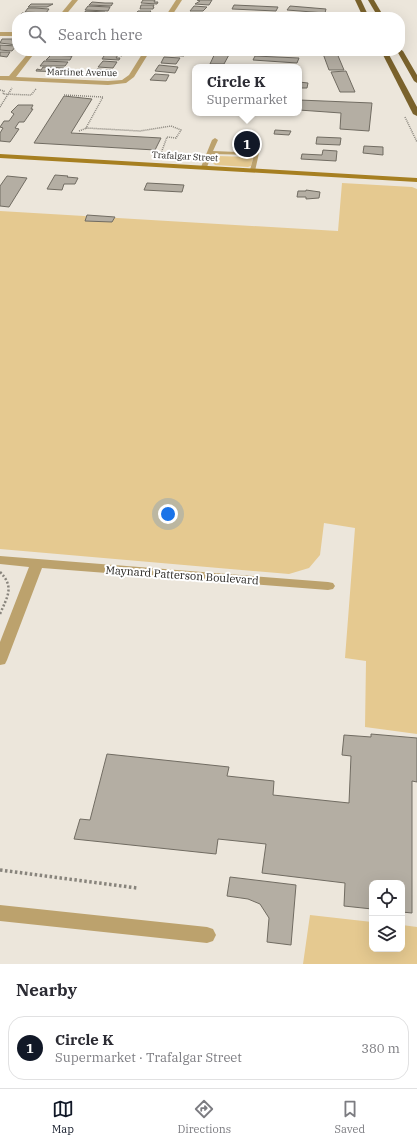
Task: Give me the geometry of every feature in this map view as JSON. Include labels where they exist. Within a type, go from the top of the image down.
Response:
[{"type":"highway","points":[[358,0],[364,12]]},
{"type":"highway","points":[[371,0],[378,12]]},
{"type":"highway","points":[[387,56],[417,114]]},
{"type":"highway","points":[[403,56],[417,80]]},
{"type":"main road","name":"Trafalgar Street","points":[[0,156],[417,180]]},
{"type":"street","points":[[65,12],[75,0]]},
{"type":"street","points":[[171,12],[179,0]]},
{"type":"street","points":[[0,34],[12,34]]},
{"type":"street","points":[[11,78],[29,56]]},
{"type":"street","name":"Martinet Avenue","points":[[0,78],[108,83],[124,82],[132,76],[144,56]]},
{"type":"street","name":"Maynard Patterson Boulevard","points":[[0,560],[328,586]]},
{"type":"street","points":[[0,660],[37,564]]},
{"type":"street","points":[[0,913],[207,935]]},
{"type":"lane","points":[[204,167],[216,140]]},
{"type":"lane","points":[[210,152],[258,154],[253,170]]},
{"type":"path","points":[[0,90],[4,91],[3,94],[31,95],[38,86]]},
{"type":"path","points":[[0,107],[12,88]]},
{"type":"path","points":[[64,96],[102,97],[86,128],[90,128]]},
{"type":"path","points":[[79,131],[90,128],[140,130],[171,126],[181,130],[176,138],[167,137],[159,159]]},
{"type":"path","points":[[0,572],[8,578],[10,587],[0,614]]},
{"type":"path","points":[[0,870],[137,888]]},
{"type":"shaded area","points":[[217,156],[253,158],[251,166],[248,167],[215,165],[213,163]]},
{"type":"shaded area","points":[[342,183],[412,187],[417,189],[417,734],[365,727],[366,661],[345,658],[355,528],[324,523],[320,555],[309,568],[289,574],[0,549],[0,211],[338,231]]},
{"type":"shaded area","points":[[310,915],[369,922],[369,952],[405,952],[405,925],[417,927],[417,964],[303,964]]},
{"type":"building","points":[[143,0],[155,0],[154,2],[158,2],[157,4],[141,3]]},
{"type":"building","points":[[197,0],[212,0],[209,5],[195,4],[200,1]]},
{"type":"building","points":[[92,2],[113,3],[111,6],[89,5]]},
{"type":"building","points":[[31,4],[53,4],[47,7],[28,7]]},
{"type":"building","points":[[141,5],[154,5],[154,7],[153,9],[140,9]]},
{"type":"building","points":[[234,5],[278,7],[276,11],[232,9]]},
{"type":"building","points":[[88,6],[110,7],[108,11],[85,10]]},
{"type":"building","points":[[194,6],[207,7],[203,11],[190,11]]},
{"type":"building","points":[[290,6],[326,9],[325,12],[287,10]]},
{"type":"building","points":[[28,8],[49,9],[47,12],[25,12]]},
{"type":"building","points":[[86,11],[105,12],[85,12]]},
{"type":"building","points":[[138,11],[151,11],[150,12],[137,12]]},
{"type":"building","points":[[2,39],[12,39],[12,44],[0,43]]},
{"type":"building","points":[[0,45],[12,46],[12,51],[0,50]]},
{"type":"building","points":[[0,52],[10,52],[7,57],[0,56]]},
{"type":"building","points":[[50,56],[72,56],[70,60],[46,60]]},
{"type":"building","points":[[104,56],[117,56],[116,58],[120,58],[119,60],[102,59]]},
{"type":"building","points":[[214,56],[228,56],[224,64],[210,64]]},
{"type":"building","points":[[255,56],[299,58],[297,63],[253,60]]},
{"type":"building","points":[[324,56],[338,56],[344,70],[329,70]]},
{"type":"building","points":[[164,57],[180,58],[176,64],[161,63]]},
{"type":"building","points":[[44,61],[68,62],[65,66],[40,66]]},
{"type":"building","points":[[103,61],[117,62],[113,68],[98,67]]},
{"type":"building","points":[[159,65],[178,67],[175,73],[155,71]]},
{"type":"building","points":[[43,67],[64,68],[62,72],[36,71],[37,69],[41,70]]},
{"type":"building","points":[[97,69],[111,70],[108,76],[94,75]]},
{"type":"building","points":[[346,71],[355,92],[340,92],[331,72]]},
{"type":"building","points":[[155,74],[169,75],[166,81],[150,80]]},
{"type":"building","points":[[302,82],[308,83],[307,88],[302,88]]},
{"type":"building","points":[[64,96],[92,99],[71,133],[161,138],[155,150],[34,143]]},
{"type":"building","points":[[302,100],[372,103],[369,131],[340,129],[341,113],[302,110]]},
{"type":"building","points":[[18,105],[33,105],[31,109],[33,109],[24,122],[19,122],[15,128],[19,129],[10,142],[0,141],[0,133],[3,128],[0,127],[4,121],[9,121],[14,114],[11,112]]},
{"type":"building","points":[[275,130],[291,131],[289,135],[274,134]]},
{"type":"building","points":[[317,137],[341,138],[340,145],[316,144]]},
{"type":"building","points":[[235,139],[260,141],[258,149],[233,148]]},
{"type":"building","points":[[364,146],[383,147],[383,155],[363,153]]},
{"type":"building","points":[[323,150],[337,151],[336,161],[301,159],[302,154],[322,155]]},
{"type":"building","points":[[55,175],[78,178],[75,184],[64,184],[62,190],[47,189]]},
{"type":"building","points":[[7,176],[27,178],[9,207],[0,206],[0,186]]},
{"type":"building","points":[[147,183],[184,185],[182,192],[144,190]]},
{"type":"building","points":[[306,190],[320,192],[319,198],[306,199],[306,197],[297,197],[298,191]]},
{"type":"building","points":[[87,215],[115,217],[112,222],[85,221]]},
{"type":"building","points":[[371,734],[417,738],[417,782],[412,781],[412,913],[405,912],[405,880],[369,880],[369,909],[344,906],[345,883],[262,873],[266,844],[218,839],[216,854],[74,839],[80,819],[90,820],[107,754],[229,767],[227,776],[274,781],[273,795],[349,803],[351,756],[342,755],[344,735],[371,737]]},
{"type":"building","points":[[230,877],[296,885],[291,945],[267,942],[269,918],[260,904],[248,899],[227,896]]},
{"type":"place","name":"Circle K","points":[[247,144]]}]
